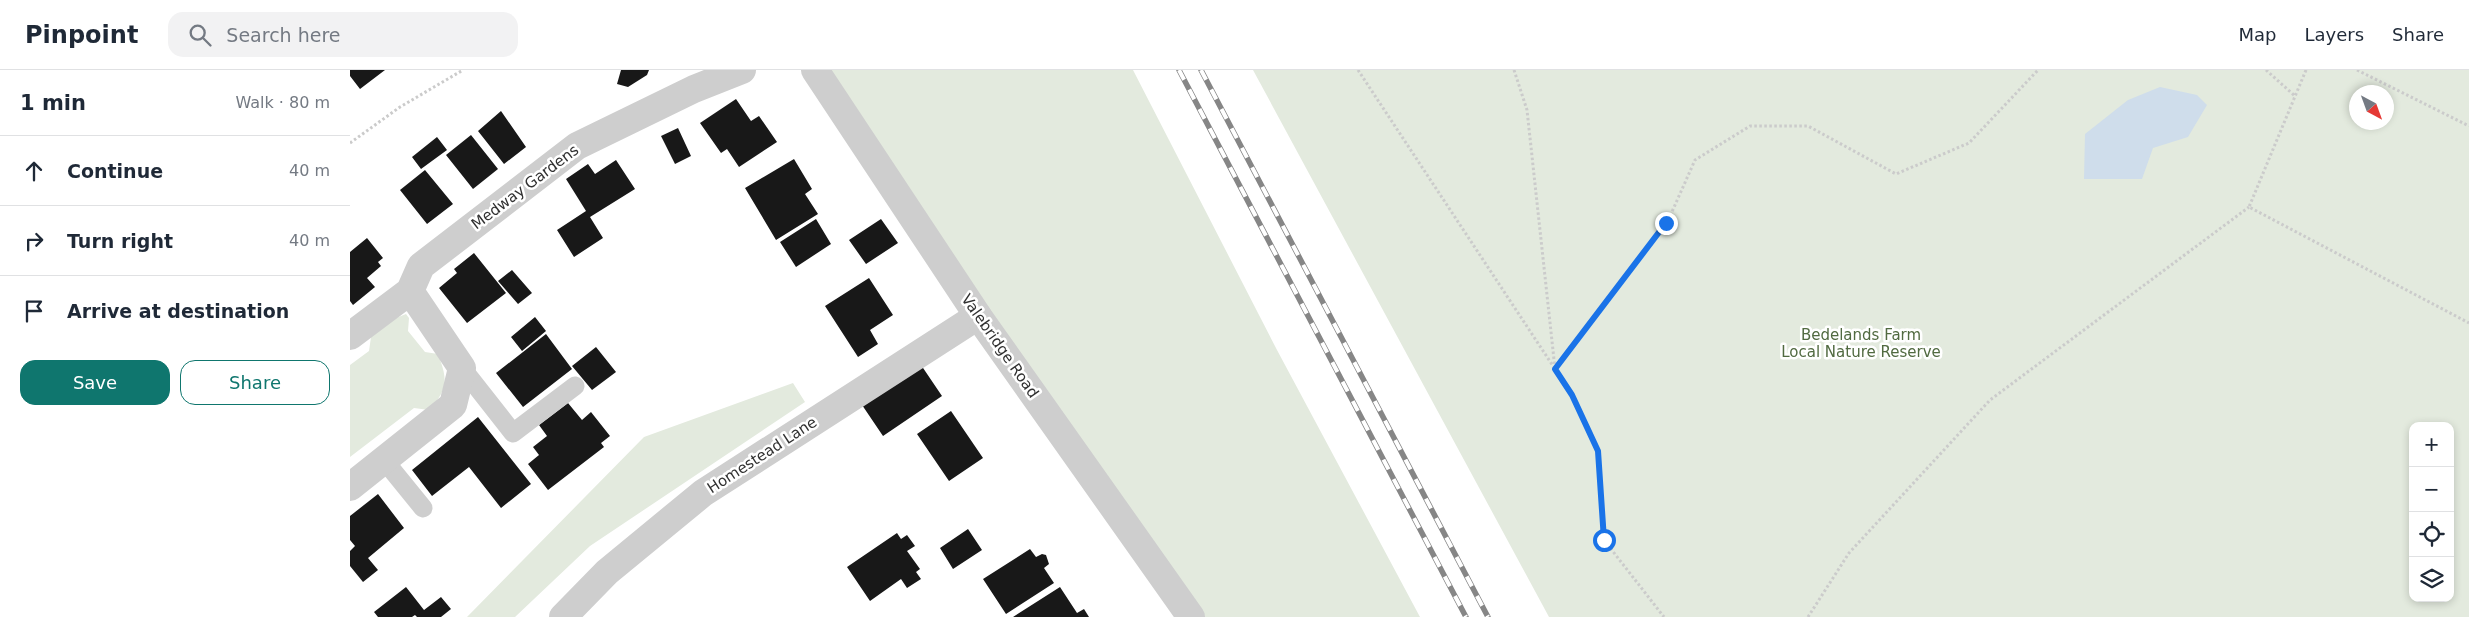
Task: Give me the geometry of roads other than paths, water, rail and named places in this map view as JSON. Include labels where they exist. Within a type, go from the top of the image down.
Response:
[{"type":"street","name":"Medway Gardens","points":[[350,336],[410,291],[421,266],[576,146],[694,89],[742,70]]},
{"type":"street","name":"Valebridge Road","points":[[815,70],[978,316],[1191,617]]},
{"type":"street","points":[[350,487],[453,405],[462,368],[410,291]]},
{"type":"street","name":"Homestead Lane","points":[[563,617],[607,572],[703,493],[978,316]]},
{"type":"lane","points":[[462,368],[513,434],[575,386]]},
{"type":"lane","points":[[384,460],[423,508]]},
{"type":"water","points":[[2160,87],[2197,95],[2207,105],[2188,137],[2153,148],[2142,179],[2084,179],[2085,134],[2128,100]]},
{"type":"railway","points":[[1179,70],[1466,617]]},
{"type":"railway","points":[[1201,70],[1488,617]]},
{"type":"park label","name":"Bedelands Farm Local Nature Reserve","points":[[1861,344]]}]
